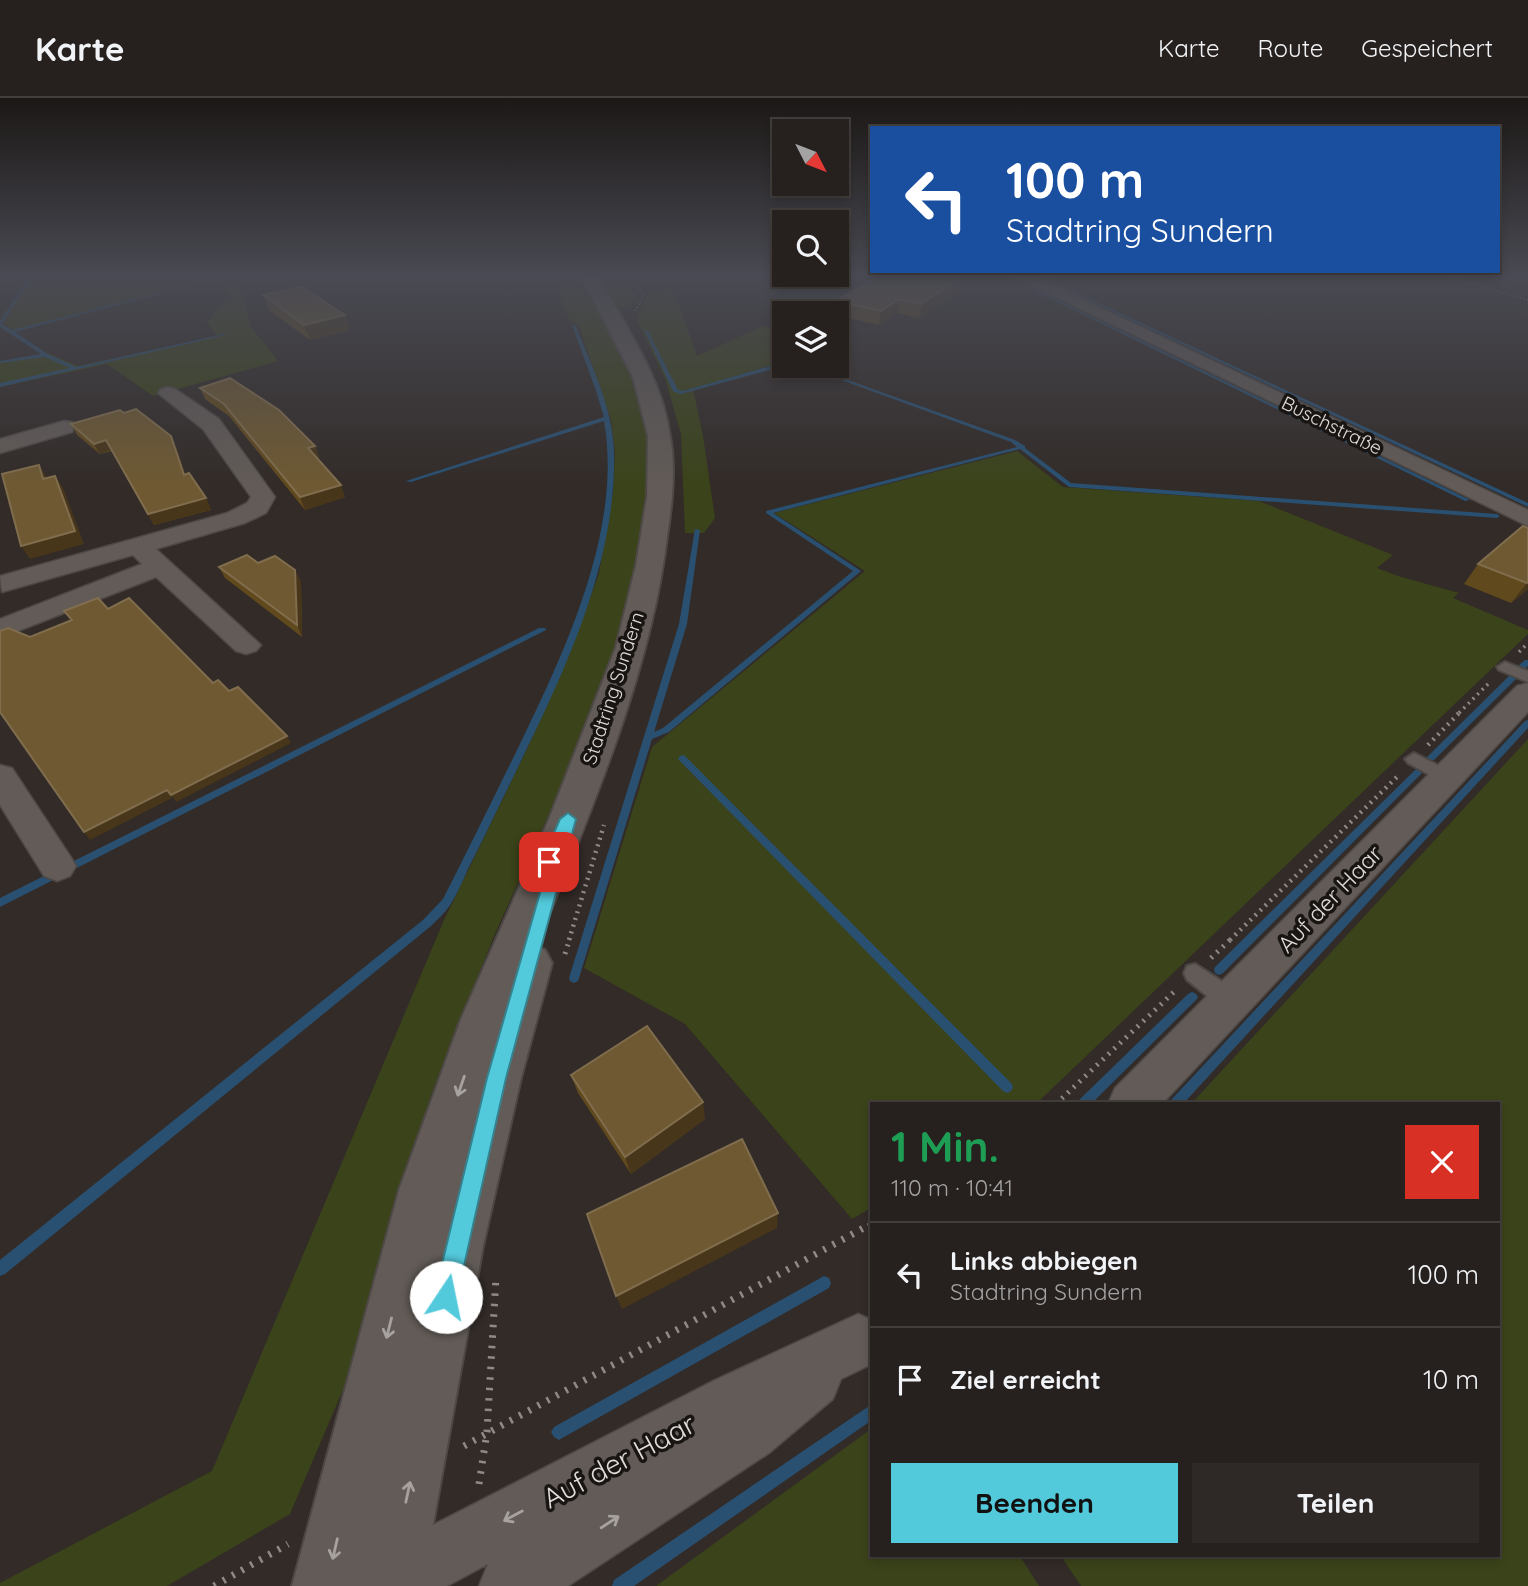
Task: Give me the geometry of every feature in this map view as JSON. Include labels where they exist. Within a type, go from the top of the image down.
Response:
[{"type":"main road","name":"Stadtring Sundern","points":[[326,1586],[425,1190],[484,1019],[568,819],[631,646],[650,565],[660,496],[659,436],[643,377],[627,346]]},
{"type":"main road","name":"Stadtring Sundern","points":[[387,1585],[456,1246],[496,1078],[568,819]]},
{"type":"street","name":"Buschstraße","points":[[1169,346],[1528,519]]},
{"type":"street","points":[[159,567],[6,627],[1,580],[138,546],[236,518],[257,508],[263,497],[211,424],[168,393]]},
{"type":"street","points":[[0,446],[64,427]]},
{"type":"street","points":[[138,546],[246,645]]},
{"type":"street","name":"Auf der Haar","points":[[1134,1102],[1232,1000],[1431,768],[1516,680]]},
{"type":"street","points":[[0,777],[57,866]]},
{"type":"street","name":"Auf der Haar","points":[[387,1585],[735,1400],[865,1337]]},
{"type":"street","name":"Auf der Haar","points":[[512,1586],[748,1432],[865,1337]]},
{"type":"lane","points":[[1516,680],[1528,677]]},
{"type":"lane","points":[[1195,973],[1232,1000]]},
{"type":"path","points":[[1058,1102],[1334,842],[1431,768],[1516,680],[1528,643]]},
{"type":"path","points":[[457,1450],[870,1225]]},
{"type":"path","points":[[480,1475],[487,1432]]},
{"type":"path","points":[[214,1586],[296,1539]]},
{"type":"green space","points":[[169,346],[266,346],[278,361],[153,396],[107,364],[0,387],[0,361],[48,353],[78,366]]},
{"type":"green space","points":[[586,346],[617,346],[630,373],[647,433],[648,495],[639,562],[616,644],[550,812],[494,936],[431,1095],[345,1385],[290,1514],[167,1586],[0,1586],[0,1583],[212,1471],[444,920],[528,747],[572,647],[599,573],[613,493],[615,452],[611,420]]},
{"type":"green space","points":[[649,346],[694,346],[697,356],[718,346],[772,346],[772,365],[693,389],[715,518],[704,533],[685,533],[681,434],[665,378]]},
{"type":"green space","points":[[1017,451],[1063,487],[1259,501],[1393,555],[1377,568],[1459,593],[1453,598],[1528,630],[1528,634],[1038,1102],[870,1102],[870,1209],[852,1219],[685,1024],[584,968],[652,747],[865,571],[774,513]]},
{"type":"green space","points":[[1528,739],[1528,1586],[1081,1586],[1062,1557],[1500,1557],[1500,1102],[1193,1102]]},
{"type":"green space","points":[[870,1430],[870,1557],[1021,1557],[1039,1586],[656,1586]]},
{"type":"building","points":[[230,378],[279,410],[315,446],[308,448],[341,485],[300,497],[224,404],[200,388]]},
{"type":"building","points":[[136,409],[171,436],[184,475],[189,473],[206,498],[148,514],[106,440],[94,444],[71,424],[120,410],[124,413]]},
{"type":"building","points":[[39,465],[43,479],[55,476],[75,531],[21,546],[2,474]]},
{"type":"building","points":[[1523,526],[1528,528],[1527,583],[1478,564]]},
{"type":"building","points":[[247,555],[258,563],[275,556],[295,570],[297,625],[219,567]]},
{"type":"building","points":[[98,598],[108,609],[129,598],[213,683],[218,680],[229,691],[238,687],[287,736],[171,795],[167,790],[84,832],[0,712],[0,631],[8,628],[30,637],[72,620],[64,611]]},
{"type":"building","points":[[647,1026],[703,1102],[625,1157],[571,1075]]},
{"type":"building","points":[[742,1139],[778,1213],[616,1296],[587,1214]]},
{"type":"waterway","points":[[33,346],[46,355]]},
{"type":"waterway","points":[[0,385],[173,346]]},
{"type":"waterway","points":[[582,346],[606,418]]},
{"type":"waterway","points":[[654,346],[676,391],[683,393],[772,367]]},
{"type":"waterway","points":[[1151,346],[1467,500]]},
{"type":"waterway","points":[[1189,346],[1528,505]]},
{"type":"waterway","points":[[0,362],[46,355]]},
{"type":"waterway","points":[[46,355],[75,368]]},
{"type":"waterway","points":[[838,378],[1013,441],[1021,447]]},
{"type":"waterway","points":[[0,1269],[427,923],[447,902],[554,680],[590,586],[606,520],[610,487],[611,453],[606,418]]},
{"type":"waterway","points":[[409,481],[606,418]]},
{"type":"waterway","points":[[648,738],[666,730],[857,571],[768,512],[1021,447]]},
{"type":"waterway","points":[[1021,447],[1069,485],[1497,516]]},
{"type":"waterway","points":[[648,738],[683,624],[697,530]]},
{"type":"waterway","points":[[0,903],[542,630]]},
{"type":"waterway","points":[[1520,669],[1528,662]]},
{"type":"waterway","points":[[1431,758],[1513,677]]},
{"type":"waterway","points":[[1177,1102],[1528,723]]},
{"type":"waterway","points":[[574,978],[648,738]]},
{"type":"waterway","points":[[682,758],[1007,1087]]},
{"type":"waterway","points":[[1219,970],[1418,772]]},
{"type":"waterway","points":[[1085,1102],[1192,997]]},
{"type":"waterway","points":[[559,1432],[824,1283]]},
{"type":"waterway","points":[[620,1586],[870,1412]]},
{"type":"route","points":[[446,1297],[496,1078],[533,953],[568,819],[549,862]]}]
